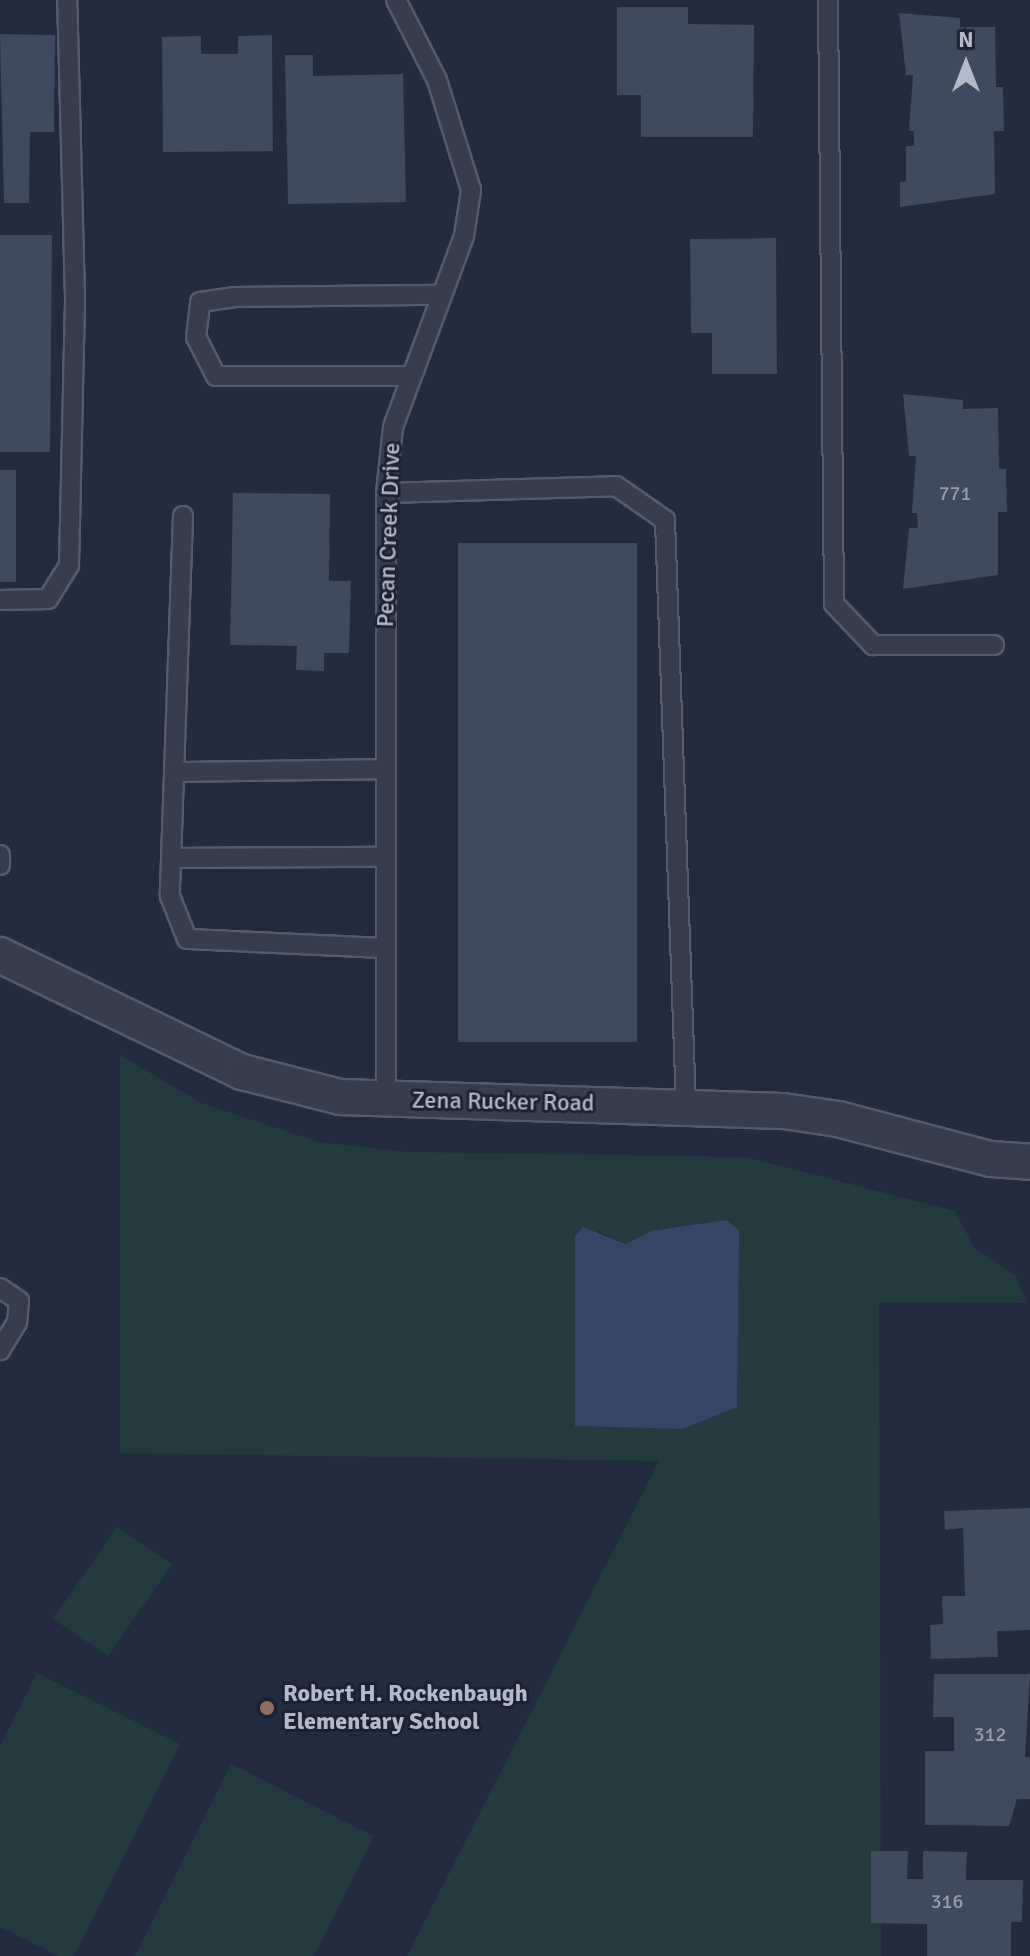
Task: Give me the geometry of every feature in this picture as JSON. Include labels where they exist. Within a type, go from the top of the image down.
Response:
[{"type":"street","name":"Zena Rucker Road","points":[[0,955],[242,1072],[340,1097],[686,1106],[838,1119],[991,1159],[1030,1162]]},
{"type":"lane","points":[[0,600],[48,599],[69,565],[75,298],[67,0]]},
{"type":"lane","name":"Pecan Creek Drive","points":[[386,1099],[386,493],[393,427],[464,236],[471,190],[437,80],[396,0]]},
{"type":"lane","points":[[828,0],[834,604],[873,645],[994,645]]},
{"type":"lane","points":[[411,376],[216,376],[196,337],[200,302],[234,297],[441,295]]},
{"type":"lane","points":[[386,493],[616,486],[665,520],[686,1106]]},
{"type":"lane","points":[[183,516],[170,896],[187,939],[386,948]]},
{"type":"lane","points":[[175,772],[386,769]]},
{"type":"lane","points":[[0,855],[0,865]]},
{"type":"lane","points":[[171,858],[386,857]]},
{"type":"lane","points":[[0,1288],[19,1301],[17,1322],[0,1350]]},
{"type":"green space","points":[[120,1055],[201,1103],[319,1142],[407,1152],[745,1157],[955,1211],[974,1247],[1016,1276],[1026,1303],[879,1302],[881,1956],[407,1956],[659,1461],[120,1453]],"holes":[[[597,1231],[626,1244],[651,1231],[575,1426]]]},
{"type":"green space","points":[[117,1527],[172,1564],[108,1656],[53,1619]]},
{"type":"green space","points":[[37,1673],[180,1744],[74,1956],[58,1956],[0,1927],[0,1746]]},
{"type":"green space","points":[[231,1764],[374,1836],[314,1956],[135,1956]]},
{"type":"water","points":[[726,1220],[739,1230],[737,1407],[683,1429],[575,1426],[575,1237],[583,1227],[626,1244],[651,1231]]},
{"type":"building","points":[[617,7],[688,7],[688,24],[754,25],[753,137],[641,137],[641,95],[617,95]]},
{"type":"building","points":[[899,13],[960,18],[960,27],[995,27],[996,87],[1003,87],[1004,131],[994,131],[995,194],[900,207],[900,182],[906,181],[906,146],[914,146],[914,131],[909,131],[913,75],[906,75]]},
{"type":"building","points":[[0,34],[55,35],[54,132],[30,132],[29,203],[4,203]]},
{"type":"building","points":[[272,35],[273,151],[163,152],[162,37],[201,36],[201,54],[238,54],[238,36]]},
{"type":"building","points":[[285,55],[313,55],[313,76],[403,74],[406,202],[288,204]]},
{"type":"building","points":[[0,235],[52,235],[50,452],[0,452]]},
{"type":"building","points":[[776,238],[777,374],[712,374],[712,333],[691,333],[690,239]]},
{"type":"building","points":[[903,394],[963,400],[963,409],[998,408],[999,469],[1006,469],[1007,512],[998,512],[998,575],[903,589],[909,528],[918,528],[917,513],[912,513],[916,456],[909,456]]},
{"type":"building","points":[[0,470],[16,470],[16,582],[0,582]]},
{"type":"building","points":[[233,493],[330,494],[329,581],[351,581],[349,653],[324,653],[324,671],[296,670],[297,646],[230,645]]},
{"type":"building","points":[[458,543],[637,543],[637,1042],[458,1042]]},
{"type":"building","points":[[1030,1508],[1030,1630],[997,1631],[998,1657],[931,1659],[930,1625],[943,1624],[942,1596],[965,1596],[963,1528],[945,1530],[944,1511]]},
{"type":"building","points":[[934,1674],[1030,1674],[1025,1757],[1030,1757],[1030,1799],[1017,1799],[1009,1826],[925,1825],[925,1751],[954,1751],[954,1717],[933,1717]]},
{"type":"building","points":[[871,1851],[908,1851],[907,1879],[923,1879],[923,1851],[967,1852],[966,1880],[1023,1880],[1022,1922],[1011,1922],[1011,1956],[927,1956],[927,1924],[871,1923]]},
{"type":"place","name":"Robert H. Rockenbaugh Elementary School","points":[[267,1708]]}]
